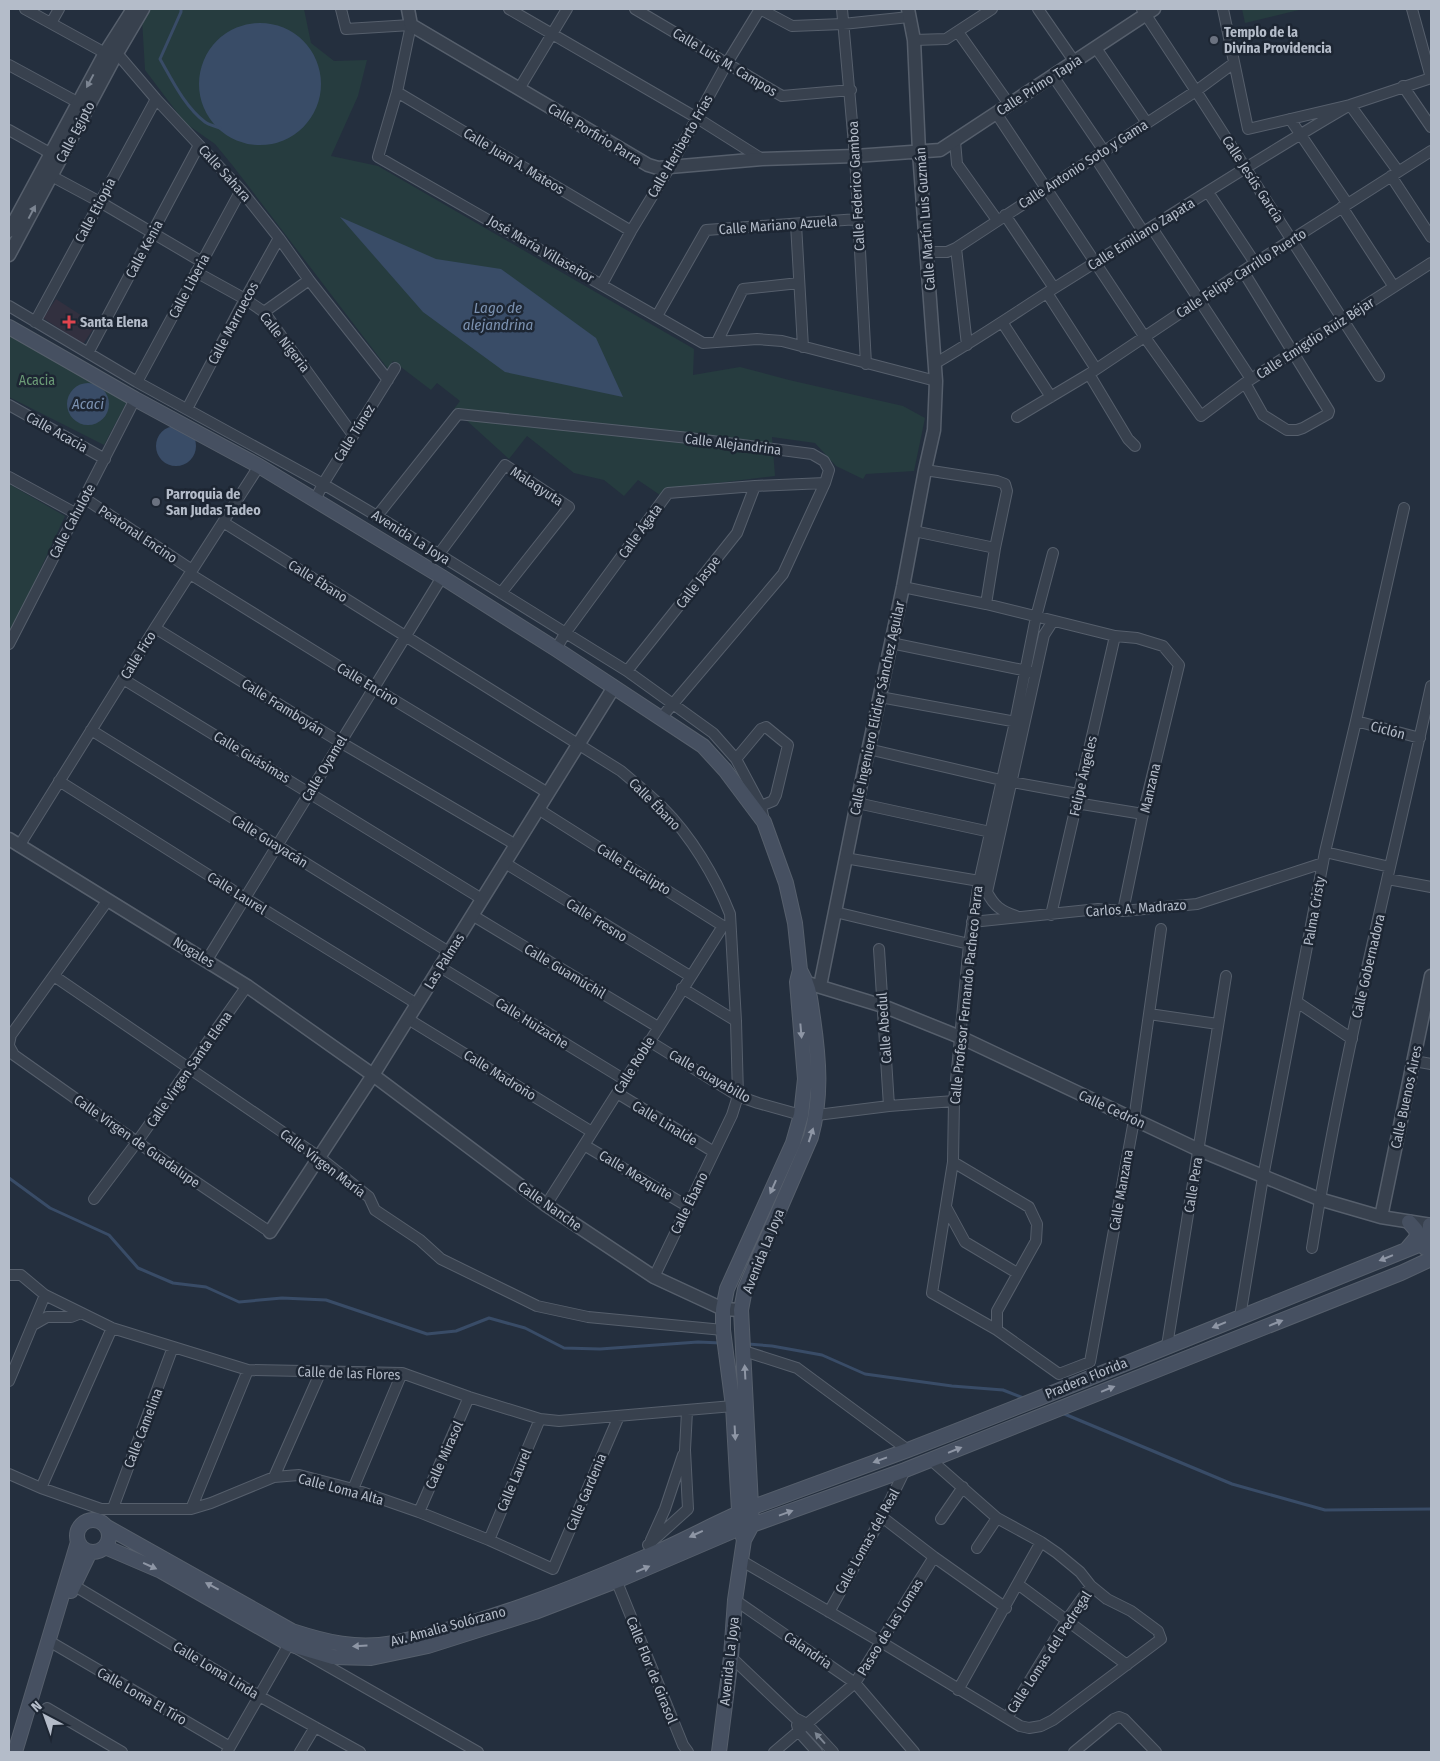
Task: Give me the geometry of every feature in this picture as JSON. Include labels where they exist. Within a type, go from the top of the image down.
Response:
[{"type":"main road","name":"Avenida La Joya","points":[[9,327],[135,399],[259,466],[442,577],[614,687],[702,746],[725,770],[764,822],[786,883],[806,980],[818,1053],[817,1115],[811,1138],[745,1289],[741,1310],[744,1346],[745,1531],[735,1600],[719,1752]]},
{"type":"main road","name":"Avenida La Joya","points":[[746,1510],[724,1339],[723,1309],[726,1289],[793,1143],[801,1115],[805,1079],[806,980]]},
{"type":"main road","points":[[1406,1250],[1416,1237],[1416,1230],[1409,1222]]},
{"type":"main road","points":[[1402,1273],[1419,1260],[1430,1241],[1431,1225]]},
{"type":"main road","name":"Pradera Florida","points":[[746,1510],[908,1450],[1430,1241]]},
{"type":"main road","name":"Pradera Florida","points":[[745,1531],[931,1460],[1402,1273],[1431,1259]]},
{"type":"main road","name":"Av. Amalia Solórzano","points":[[107,1527],[292,1631],[323,1641],[355,1647],[409,1639],[533,1602],[660,1550],[746,1510]]},
{"type":"main road","points":[[15,1752],[78,1542],[78,1531],[88,1520],[99,1521],[107,1527],[110,1536],[106,1547],[101,1550],[90,1552],[81,1547],[78,1542]]},
{"type":"main road","name":"Av. Amalia Solórzano","points":[[106,1547],[161,1571],[289,1644],[334,1657],[371,1658],[428,1646],[535,1612],[745,1531]]},
{"type":"main road","points":[[23,1752],[73,1585],[90,1552]]},
{"type":"street","name":"Calle Sahara","points":[[25,9],[121,58],[156,99],[241,190],[388,380]]},
{"type":"street","points":[[51,23],[59,9]]},
{"type":"street","name":"Calle Egipto","points":[[9,255],[46,173],[111,54],[133,9]]},
{"type":"street","name":"Calle Egipto","points":[[55,156],[78,103],[143,9]]},
{"type":"street","points":[[341,9],[346,29],[411,25]]},
{"type":"street","points":[[397,92],[411,25],[408,9]]},
{"type":"street","points":[[509,9],[697,118],[762,159]]},
{"type":"street","points":[[519,89],[567,9]]},
{"type":"street","name":"Calle Luis M. Campos","points":[[635,9],[782,96],[851,90]]},
{"type":"street","points":[[760,9],[792,26],[843,24],[908,13]]},
{"type":"street","name":"Calle Heriberto Frías","points":[[602,284],[631,231],[670,167],[727,63],[760,9]]},
{"type":"street","name":"Calle Federico Gamboa","points":[[842,9],[856,156],[866,364]]},
{"type":"street","points":[[914,40],[946,39],[990,9]]},
{"type":"street","points":[[1038,9],[1074,61]]},
{"type":"street","points":[[1223,9],[1248,130],[1350,105],[1431,78],[1412,9]]},
{"type":"street","name":"Calle Primo Tapia","points":[[920,152],[940,150],[955,141],[1096,48],[1147,10]]},
{"type":"street","name":"Calle Jesús García","points":[[1147,10],[1196,91],[1379,376]]},
{"type":"street","name":"Calle Martín Luis Guzmán","points":[[908,13],[914,40],[928,252],[936,381],[934,430]]},
{"type":"street","name":"Calle Porfirio Parra","points":[[411,25],[648,165],[658,168],[762,159],[920,152]]},
{"type":"street","points":[[958,32],[1009,104]]},
{"type":"street","points":[[1096,48],[1147,123]]},
{"type":"street","name":"Calle Antonio Soto y Gama","points":[[928,252],[947,252],[956,248],[1196,91],[1234,63]]},
{"type":"street","points":[[9,65],[78,103]]},
{"type":"street","points":[[1053,76],[1104,151]]},
{"type":"street","points":[[1403,86],[1431,127]]},
{"type":"street","name":"José María Villaseñor","points":[[397,92],[378,157],[703,343],[717,342]]},
{"type":"street","name":"Calle Juan A. Mateos","points":[[397,92],[631,231]]},
{"type":"street","name":"Calle Etiopía","points":[[35,322],[156,99]]},
{"type":"street","points":[[1350,105],[1431,237]]},
{"type":"street","name":"Calle Emiliano Zapata","points":[[934,364],[967,346],[1096,262],[1300,134],[1350,105]]},
{"type":"street","points":[[996,114],[1144,336]]},
{"type":"street","points":[[1290,119],[1394,287]]},
{"type":"street","points":[[9,130],[55,156]]},
{"type":"street","points":[[955,141],[957,164],[1001,217],[1051,291],[1128,439],[1135,446]]},
{"type":"street","name":"Calle Kenia","points":[[88,353],[200,145]]},
{"type":"street","name":"Calle Felipe Carrillo Puerto","points":[[1017,416],[1092,371],[1255,263],[1431,151]]},
{"type":"street","points":[[1095,157],[1199,300],[1248,380],[1263,415],[1288,430],[1303,428],[1328,414],[1329,409],[1243,271]]},
{"type":"street","points":[[46,173],[100,202],[202,262]]},
{"type":"street","name":"Calle Egipto","points":[[9,231],[46,173]]},
{"type":"street","name":"Calle Liberia","points":[[137,382],[241,190]]},
{"type":"street","points":[[1208,192],[1255,263]]},
{"type":"street","name":"Calle Mariano Azuela","points":[[657,316],[706,230],[858,219]]},
{"type":"street","points":[[796,224],[803,347]]},
{"type":"street","name":"Calle Marruecos","points":[[187,409],[279,238]]},
{"type":"street","points":[[956,248],[967,346]]},
{"type":"street","name":"Calle Emigdio Ruiz Béjar","points":[[1144,336],[1201,416],[1248,380],[1431,263]]},
{"type":"street","name":"Calle Nigeria","points":[[196,272],[245,299],[264,312],[354,434]]},
{"type":"street","name":"Calle Marruecos","points":[[264,312],[309,280]]},
{"type":"street","points":[[717,342],[743,289],[799,283]]},
{"type":"street","name":"Avenida La Joya","points":[[9,306],[137,382],[323,484],[627,671],[713,733],[736,759],[762,806],[764,822]]},
{"type":"street","points":[[1002,322],[1051,396]]},
{"type":"street","points":[[717,342],[756,338],[782,341],[936,381]]},
{"type":"street","name":"Calle Túnez","points":[[315,500],[395,368]]},
{"type":"street","name":"Calle Cahulote","points":[[9,644],[135,399]]},
{"type":"street","name":"Calle Acacia","points":[[9,405],[105,459]]},
{"type":"street","name":"Calle Alejandrina","points":[[377,516],[458,414],[689,438],[812,454],[824,461],[829,470],[783,574],[661,718]]},
{"type":"street","name":"Calle Ingeniero Elidier Sánchez Aguilar","points":[[806,980],[835,912],[903,588],[924,470],[934,430]]},
{"type":"street","name":"Malaqyuta","points":[[439,554],[505,465],[569,507],[501,593]]},
{"type":"street","name":"Calle Fico","points":[[14,843],[59,781],[259,466]]},
{"type":"street","points":[[924,470],[997,481],[1004,484],[1008,491],[995,548],[986,604]]},
{"type":"street","points":[[9,477],[75,514]]},
{"type":"street","name":"Calle Ágata","points":[[556,649],[566,632],[668,493],[824,483]]},
{"type":"street","name":"Calle Jaspe","points":[[627,671],[736,533],[755,486]]},
{"type":"street","name":"Peatonal Encino","points":[[84,498],[191,572]]},
{"type":"street","name":"Palma Cristy","points":[[1240,1317],[1263,1177],[1325,852],[1404,508]]},
{"type":"street","name":"Calle Ébano","points":[[222,522],[621,771],[662,808],[693,844],[730,914],[726,926],[736,1020],[738,1096],[732,1115],[654,1277]]},
{"type":"street","points":[[914,531],[995,548]]},
{"type":"street","name":"Calle Profesor Fernando Pacheco Parra","points":[[997,1330],[932,1293],[952,1162],[954,1101],[972,922],[984,882],[1020,723],[1031,672],[1036,617],[1053,553]]},
{"type":"street","name":"Calle Encino","points":[[191,572],[374,688],[548,793]]},
{"type":"street","name":"Calle Oyamel","points":[[207,960],[442,577]]},
{"type":"street","points":[[903,588],[986,604],[1115,636]]},
{"type":"street","points":[[891,643],[1031,672],[1044,635],[1053,621]]},
{"type":"street","name":"Calle Framboyán","points":[[155,628],[340,742],[516,845]]},
{"type":"street","name":"Manzana","points":[[1115,636],[1137,638],[1163,646],[1179,665],[1143,814],[1123,911]]},
{"type":"street","name":"Felipe Ángeles","points":[[1052,915],[1115,636]]},
{"type":"street","name":"Calle Guásimas","points":[[123,679],[482,899]]},
{"type":"street","name":"Calle Gobernadora","points":[[1312,1248],[1319,1199],[1352,1039],[1431,686]]},
{"type":"street","name":"Las Palmas","points":[[270,1232],[373,1075],[614,687]]},
{"type":"street","points":[[880,697],[1020,723]]},
{"type":"street","name":"Ciclón","points":[[1356,721],[1420,738]]},
{"type":"street","points":[[736,759],[761,729],[766,727],[788,745],[776,795],[773,801],[762,806]]},
{"type":"street","name":"Calle Guayacán","points":[[91,730],[450,952]]},
{"type":"street","points":[[868,749],[1143,814]]},
{"type":"street","name":"Calle Laurel","points":[[59,781],[417,1004]]},
{"type":"street","points":[[857,803],[995,833]]},
{"type":"street","name":"Calle Eucalipto","points":[[538,809],[726,926]]},
{"type":"street","name":"Nogales","points":[[14,843],[207,960],[373,1075]]},
{"type":"street","points":[[1325,852],[1390,867]]},
{"type":"street","points":[[845,858],[984,882],[991,901],[1001,912],[1022,918]]},
{"type":"street","name":"Carlos A. Madrazo","points":[[972,922],[1098,909],[1123,911],[1198,904],[1323,862]]},
{"type":"street","name":"Calle Fresno","points":[[505,863],[690,976]]},
{"type":"street","points":[[1388,879],[1431,888]]},
{"type":"street","points":[[9,1045],[11,1035],[108,900]]},
{"type":"street","points":[[835,912],[969,944]]},
{"type":"street","name":"Calle Guamúchil","points":[[472,915],[658,1027]]},
{"type":"street","name":"Calle Roble","points":[[546,1205],[682,988],[726,926]]},
{"type":"street","name":"Calle Manzana","points":[[997,1330],[1059,1374],[1090,1362],[1134,1120],[1161,929]]},
{"type":"street","name":"Calle Abedul","points":[[879,949],[889,1106]]},
{"type":"street","name":"Calle Huizache","points":[[440,967],[625,1080]]},
{"type":"street","name":"Calle Virgen María","points":[[54,976],[319,1158],[369,1196],[375,1210],[420,1240],[441,1259],[537,1306],[588,1317],[724,1339]]},
{"type":"street","name":"Calle Pera","points":[[1167,1346],[1226,976]]},
{"type":"street","name":"Calle Buenos Aires","points":[[1381,1217],[1431,976]]},
{"type":"street","name":"Calle Cedrón","points":[[806,980],[883,1006],[960,1037],[1199,1150],[1319,1199],[1381,1217],[1431,1225]]},
{"type":"street","name":"Calle Virgen Santa Elena","points":[[94,1199],[137,1142],[247,986]]},
{"type":"street","points":[[682,988],[736,1020]]},
{"type":"street","points":[[1297,1002],[1352,1039]]},
{"type":"street","points":[[1149,1014],[1218,1024]]},
{"type":"street","name":"Calle Madroño","points":[[408,1019],[592,1132]]},
{"type":"street","name":"Calle Guayabillo","points":[[649,1041],[738,1096],[758,1104],[801,1115]]},
{"type":"street","name":"Calle Virgen de Guadalupe","points":[[9,1045],[14,1055],[137,1142],[270,1232]]},
{"type":"street","points":[[1414,1061],[1431,1064]]},
{"type":"street","name":"Calle Nanche","points":[[373,1075],[546,1205],[654,1277],[723,1309],[741,1310]]},
{"type":"street","name":"Calle Linalde","points":[[616,1093],[714,1152]]},
{"type":"street","points":[[817,1115],[889,1106],[954,1101]]},
{"type":"street","name":"Calle Mezquite","points":[[584,1145],[687,1206]]},
{"type":"street","points":[[952,1162],[1029,1207],[1037,1224],[1036,1241],[997,1311],[997,1330]]},
{"type":"street","points":[[946,1207],[965,1242],[1017,1273]]},
{"type":"street","name":"Calle de las Flores","points":[[9,1275],[21,1275],[45,1295],[112,1328],[248,1370],[402,1373],[469,1397],[540,1419],[559,1421],[733,1406]]},
{"type":"street","points":[[9,1381],[45,1295]]},
{"type":"street","points":[[33,1324],[47,1317],[70,1317],[82,1313]]},
{"type":"street","points":[[41,1488],[112,1328]]},
{"type":"street","points":[[744,1346],[798,1368],[908,1450]]},
{"type":"street","name":"Calle Camelina","points":[[113,1508],[174,1347]]},
{"type":"street","points":[[191,1509],[248,1370]]},
{"type":"street","points":[[274,1477],[321,1371]]},
{"type":"street","points":[[353,1489],[402,1373]]},
{"type":"street","name":"Calle Mirasol","points":[[419,1512],[469,1397]]},
{"type":"street","points":[[685,1450],[665,1509],[648,1545],[688,1509],[685,1450],[687,1411]]},
{"type":"street","name":"Calle Gardenia","points":[[553,1569],[620,1416]]},
{"type":"street","name":"Calle Laurel","points":[[489,1540],[540,1419]]},
{"type":"street","points":[[742,1561],[881,1642],[958,1690],[1020,1726],[1029,1728],[1041,1726],[1065,1712],[1161,1639],[1158,1631],[1131,1611],[1107,1599],[1091,1586],[1080,1572],[1042,1542],[997,1518],[931,1460]]},
{"type":"street","name":"Calle Lomas del Real","points":[[829,1612],[882,1517],[905,1470]]},
{"type":"street","name":"Calle Loma Alta","points":[[9,1474],[41,1488],[101,1509],[191,1509],[211,1503],[274,1477],[299,1475],[353,1489],[419,1512],[489,1540],[553,1569]]},
{"type":"street","points":[[941,1519],[963,1487]]},
{"type":"street","points":[[882,1517],[1006,1608]]},
{"type":"street","points":[[977,1548],[997,1518]]},
{"type":"street","points":[[958,1690],[1042,1542]]},
{"type":"street","name":"Paseo de las Lomas","points":[[774,1752],[855,1683],[934,1557]]},
{"type":"street","name":"Calle Loma Linda","points":[[73,1585],[260,1696],[360,1752]]},
{"type":"street","points":[[1019,1585],[1127,1665]]},
{"type":"street","name":"Calle Lomas del Pedregal","points":[[1007,1718],[1066,1621],[1091,1586]]},
{"type":"street","name":"Calle Flor de Girasol","points":[[619,1587],[683,1745],[688,1752]]},
{"type":"street","name":"Calandria","points":[[735,1600],[855,1683],[914,1752]]},
{"type":"street","name":"Calle Loma El Tiro","points":[[54,1644],[228,1750]]},
{"type":"street","points":[[228,1750],[289,1644],[478,1752]]},
{"type":"street","points":[[730,1657],[795,1718],[807,1724],[833,1752]]},
{"type":"street","points":[[47,1708],[122,1752]]},
{"type":"street","points":[[1074,1752],[1119,1717],[1124,1719],[1156,1752]]},
{"type":"street","points":[[795,1718],[799,1732],[817,1752]]},
{"type":"street","points":[[300,1752],[315,1727]]},
{"type":"shaded area","name":"Santa Elena","points":[[56,299],[96,325],[83,344],[43,318]]},
{"type":"green space","points":[[148,9],[304,9],[311,43],[334,61],[367,60],[358,96],[331,156],[378,166],[694,349],[693,375],[740,367],[903,406],[925,418],[914,471],[866,474],[863,479],[836,466],[815,443],[772,437],[775,476],[678,488],[660,495],[638,480],[624,496],[604,480],[574,473],[527,436],[509,459],[454,409],[460,401],[437,383],[431,390],[393,361],[388,369],[215,144],[185,123],[145,70],[142,19]]},
{"type":"green space","points":[[1242,9],[1303,9],[1245,23]]},
{"type":"green space","name":"Acacia","points":[[9,333],[129,398],[104,445],[9,397]]},
{"type":"green space","points":[[9,484],[65,516],[9,637]]},
{"type":"water","points":[[260,23],[283,28],[303,41],[316,61],[321,84],[316,107],[303,127],[283,140],[260,145],[237,140],[217,127],[204,107],[199,84],[204,61],[217,41],[237,28]]},
{"type":"water","name":"Lago de alejandrina","points":[[340,217],[436,259],[501,269],[596,338],[623,397],[505,372],[423,312]]},
{"type":"water","name":"Acaci","points":[[88,383],[103,389],[109,404],[103,419],[88,425],[73,419],[67,404],[73,389]]},
{"type":"water","points":[[172,426],[180,426],[187,429],[193,435],[196,446],[193,457],[187,463],[180,466],[172,466],[165,463],[159,457],[156,450],[156,442],[159,435],[165,429]]},
{"type":"waterway","points":[[181,9],[160,59],[191,109],[205,122],[220,128]]},
{"type":"waterway","points":[[9,1178],[50,1208],[109,1235],[138,1268],[173,1283],[206,1287],[239,1302],[282,1298],[326,1300],[427,1334],[456,1331],[489,1318],[525,1328],[564,1348],[600,1349],[698,1342],[721,1343]]},
{"type":"waterway","points":[[748,1344],[772,1346],[822,1355],[865,1374],[952,1386],[1003,1390],[1026,1399]]},
{"type":"waterway","points":[[1062,1413],[1232,1484],[1325,1510],[1431,1509]]},
{"type":"place","name":"Templo de la Divina Providencia","points":[[1214,40]]},
{"type":"place","name":"Santa Elena","points":[[69,322]]},
{"type":"place","name":"Parroquia de San Judas Tadeo","points":[[156,502]]}]
